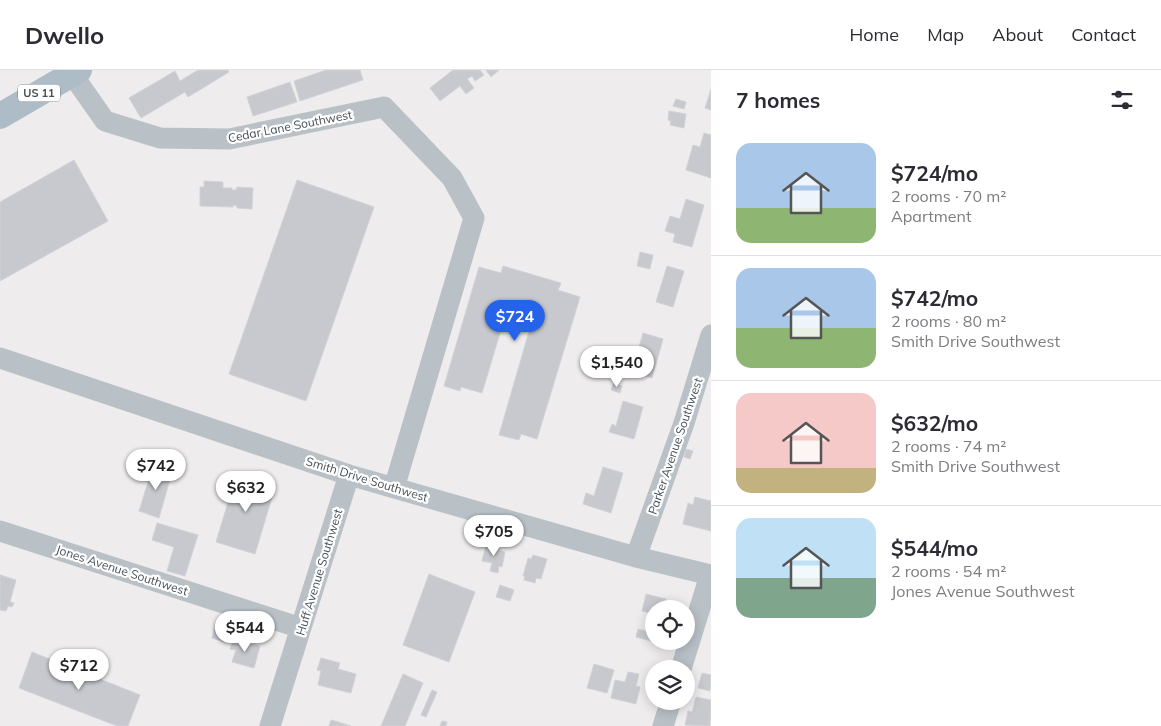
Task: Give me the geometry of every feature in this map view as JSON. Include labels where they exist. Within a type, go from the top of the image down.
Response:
[{"type":"main road","name":"US 11","points":[[0,116],[75,72]]},
{"type":"street","name":"Cedar Lane Southwest","points":[[75,72],[105,121],[160,138],[229,139],[384,107],[452,178],[474,218],[394,488]]},
{"type":"street","name":"Parker Avenue Southwest","points":[[636,558],[684,423],[711,334]]},
{"type":"street","name":"Smith Drive Southwest","points":[[0,358],[349,475],[636,558],[710,575]]},
{"type":"street","name":"Huff Avenue Southwest","points":[[270,726],[349,475]]},
{"type":"street","name":"Jones Avenue Southwest","points":[[0,532],[301,628]]},
{"type":"street","points":[[684,660],[710,575]]},
{"type":"street","points":[[663,726],[668,710]]},
{"type":"building","points":[[198,70],[228,70],[229,72],[188,97],[185,92],[141,118],[129,98],[175,71],[180,81]]},
{"type":"building","points":[[326,70],[360,70],[363,80],[300,101],[294,81]]},
{"type":"building","points":[[453,70],[480,70],[484,75],[475,81],[472,76],[467,79],[474,88],[466,94],[460,86],[440,101],[430,88]]},
{"type":"building","points":[[486,70],[499,70],[491,77]]},
{"type":"building","points":[[290,82],[297,102],[253,116],[247,97]]},
{"type":"building","points":[[711,89],[711,110],[705,108]]},
{"type":"building","points":[[676,99],[686,102],[684,109],[673,106]]},
{"type":"building","points":[[669,111],[686,114],[684,128],[670,125],[671,121],[668,120]]},
{"type":"building","points":[[704,133],[711,135],[711,178],[686,170],[693,145],[700,147]]},
{"type":"building","points":[[74,160],[108,221],[0,281],[0,202]]},
{"type":"building","points":[[297,180],[374,207],[306,401],[229,374]]},
{"type":"building","points":[[204,181],[223,182],[223,188],[232,188],[232,190],[236,190],[237,187],[253,188],[252,209],[237,208],[237,206],[233,205],[233,207],[200,206],[200,187],[204,187]]},
{"type":"building","points":[[686,199],[704,205],[692,247],[673,242],[675,234],[665,231],[670,216],[680,219]]},
{"type":"building","points":[[640,252],[653,255],[650,269],[637,266]]},
{"type":"building","points":[[503,266],[561,283],[558,290],[580,297],[537,439],[521,434],[519,440],[499,435],[532,321],[506,313],[482,393],[461,387],[460,391],[444,386],[479,267],[501,273]]},
{"type":"building","points":[[667,266],[684,271],[673,307],[656,302]]},
{"type":"building","points":[[643,333],[663,339],[652,378],[632,372]]},
{"type":"building","points":[[613,384],[622,386],[620,393],[611,390]]},
{"type":"building","points":[[623,401],[643,407],[634,439],[609,432],[612,424],[616,426]]},
{"type":"building","points":[[686,449],[693,451],[690,459],[684,457]]},
{"type":"building","points":[[154,463],[173,469],[159,518],[139,511]]},
{"type":"building","points":[[603,467],[623,473],[611,513],[583,504],[586,493],[594,496]]},
{"type":"building","points":[[237,473],[276,484],[255,554],[216,542]]},
{"type":"building","points":[[695,497],[711,501],[711,531],[683,524],[688,503],[693,505]]},
{"type":"building","points":[[157,523],[198,535],[185,576],[167,571],[174,547],[152,540]]},
{"type":"building","points":[[486,544],[505,552],[502,567],[499,566],[498,573],[490,571],[492,563],[482,561]]},
{"type":"building","points":[[533,555],[547,559],[541,579],[536,578],[535,583],[524,580],[525,576],[523,576],[528,558],[531,559]]},
{"type":"building","points":[[429,574],[475,592],[449,662],[403,645]]},
{"type":"building","points":[[0,575],[16,580],[10,602],[14,603],[12,607],[8,606],[6,611],[0,610]]},
{"type":"building","points":[[500,585],[514,590],[510,601],[496,597]]},
{"type":"building","points":[[646,594],[666,599],[645,600],[645,612],[642,611]]},
{"type":"building","points":[[216,622],[230,627],[225,642],[212,638]]},
{"type":"building","points":[[638,629],[645,631],[645,639],[636,637]]},
{"type":"building","points":[[234,638],[260,646],[254,668],[232,662],[236,650],[230,649]]},
{"type":"building","points":[[32,652],[140,695],[128,726],[117,726],[19,688]]},
{"type":"building","points":[[321,658],[340,663],[338,669],[356,674],[351,693],[318,685],[321,671],[317,670]]},
{"type":"building","points":[[594,664],[614,670],[607,693],[587,688]]},
{"type":"building","points":[[628,672],[639,674],[636,686],[640,687],[636,704],[611,698],[615,680],[625,682]]},
{"type":"building","points":[[702,673],[711,675],[710,691],[698,688]]},
{"type":"building","points":[[403,674],[423,683],[405,726],[381,726]]},
{"type":"building","points":[[432,690],[437,692],[426,717],[421,715]]},
{"type":"building","points":[[696,697],[711,700],[710,726],[685,725],[688,711],[692,712],[695,710]]},
{"type":"building","points":[[331,720],[335,721],[351,726],[329,726]]},
{"type":"building","points":[[442,721],[447,722],[446,726],[440,726]]}]
